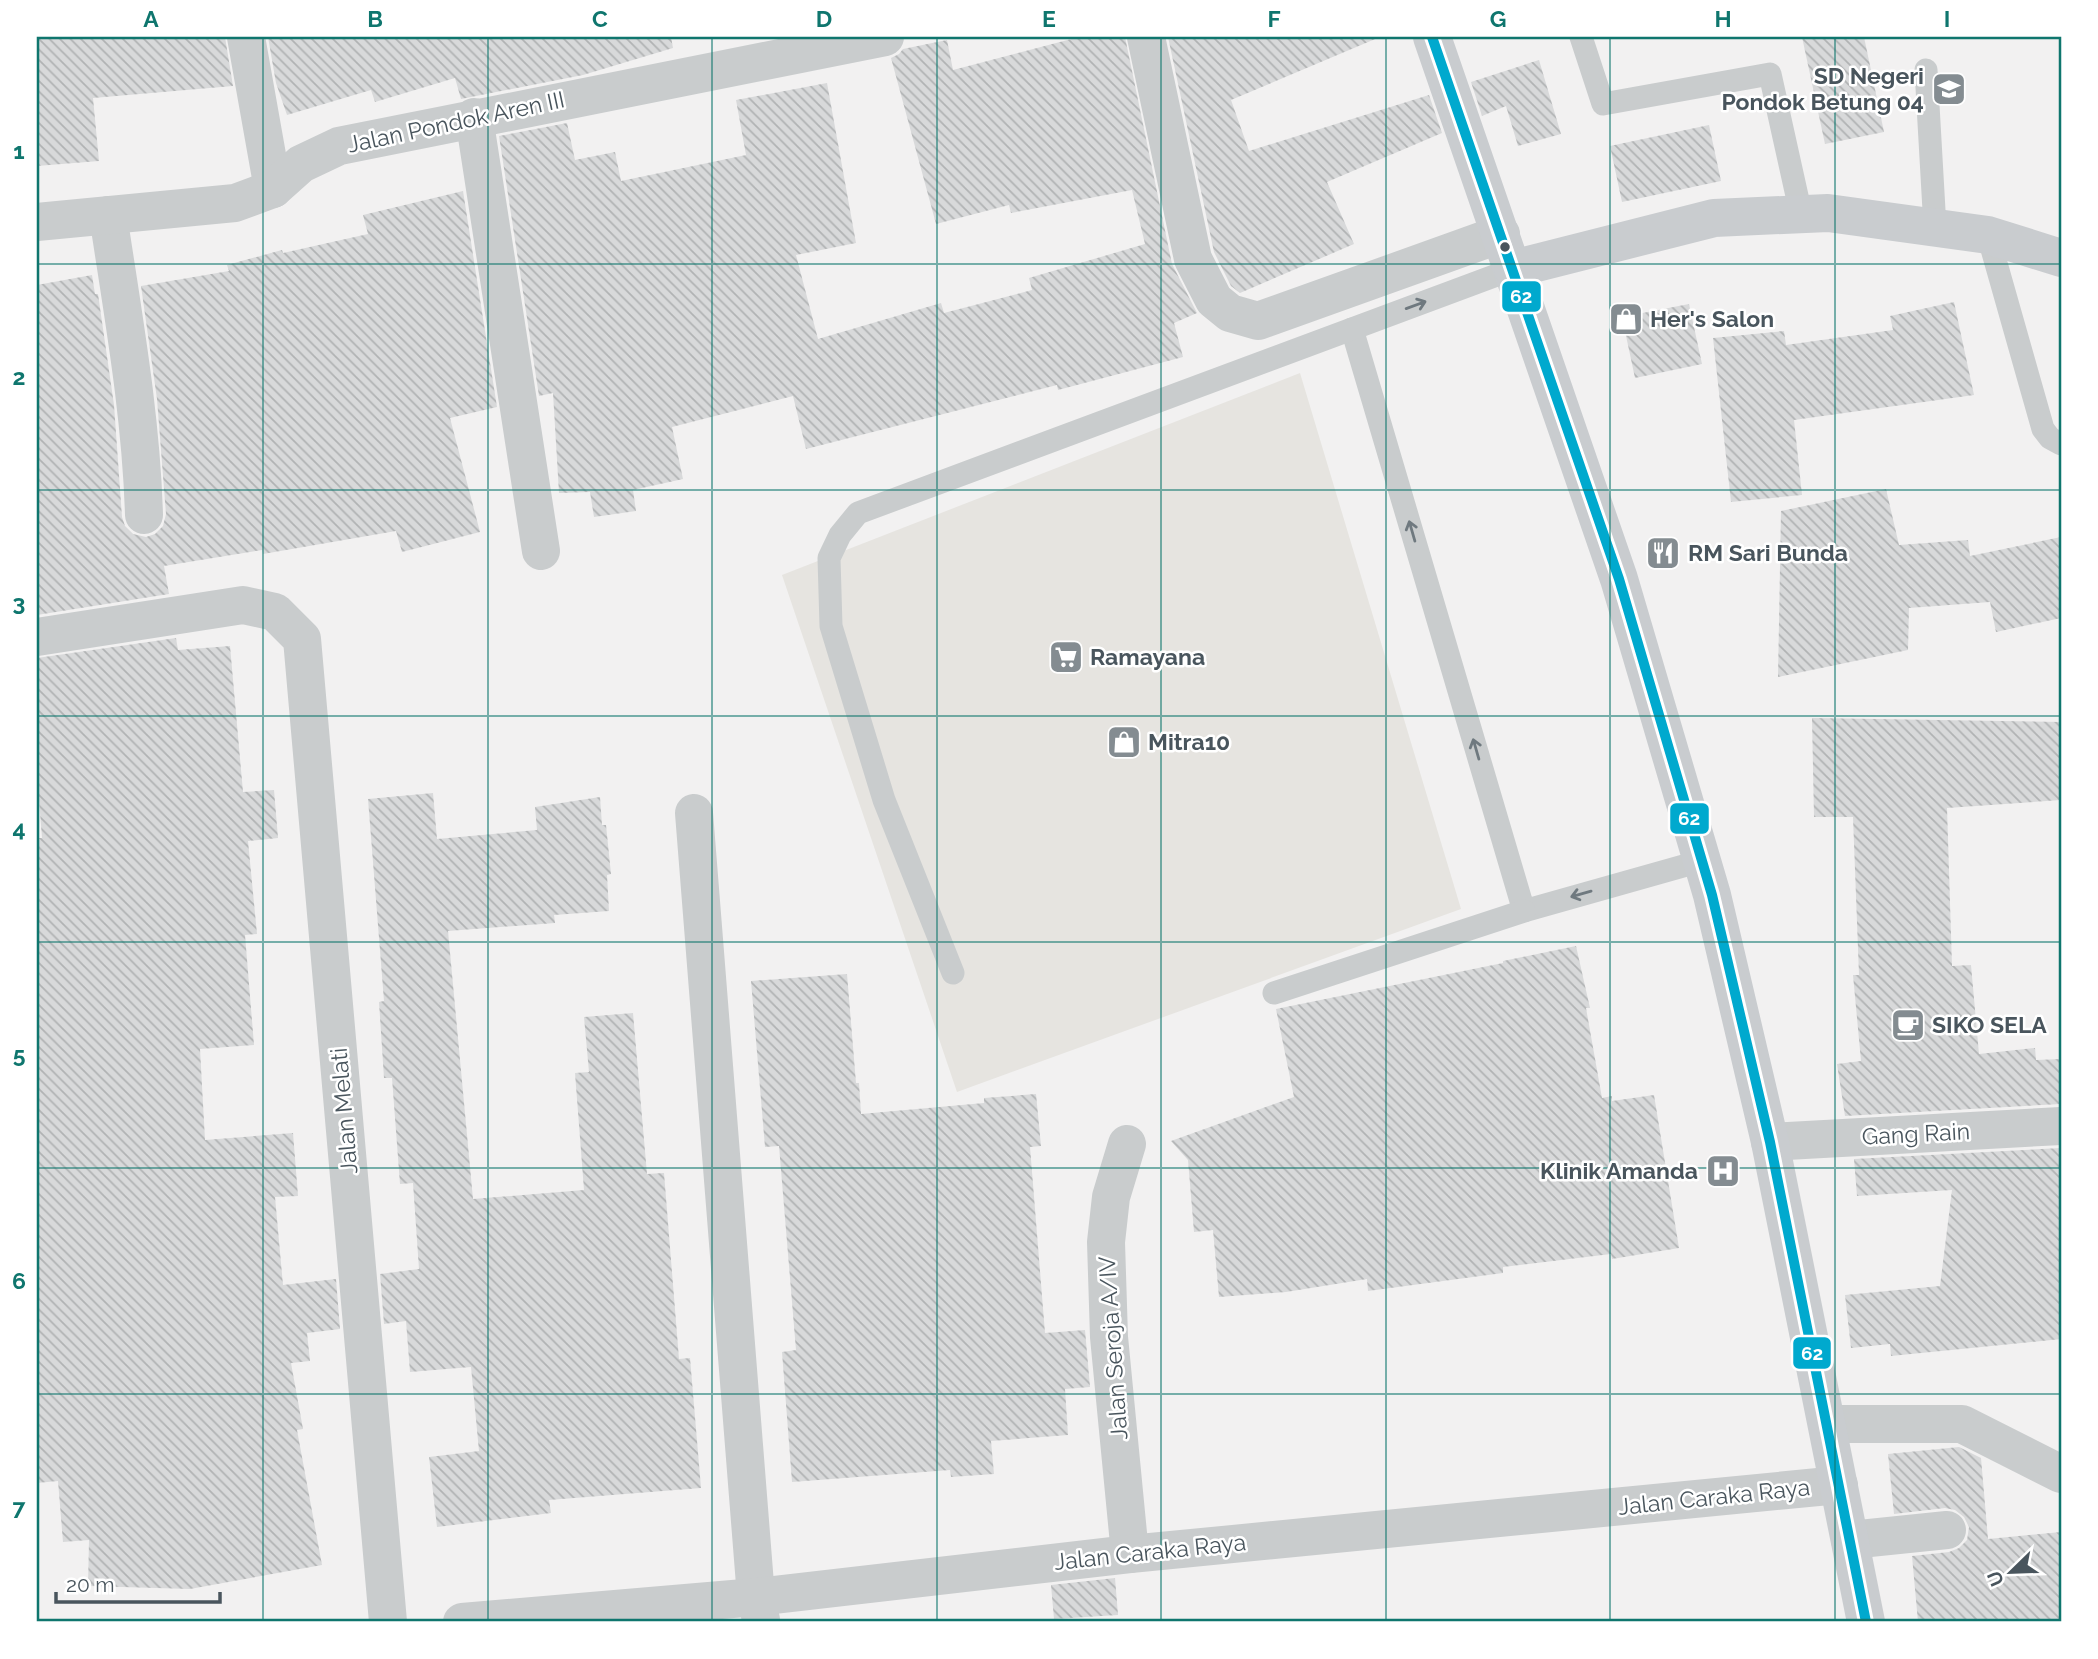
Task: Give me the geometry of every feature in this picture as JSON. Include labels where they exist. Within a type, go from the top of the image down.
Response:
[{"type":"main road","points":[[1432,37],[1619,579],[1712,895],[1770,1142],[1866,1622]]},
{"type":"main road","points":[[1513,270],[1714,218],[1828,213],[1989,235],[2061,258]]},
{"type":"street","points":[[246,37],[273,189]]},
{"type":"street","name":"Jalan Pondok Aren III","points":[[37,222],[235,203],[273,189],[301,164],[339,146],[885,37]]},
{"type":"street","points":[[1146,37],[1193,259],[1214,300],[1230,313],[1258,320],[1501,234]]},
{"type":"street","points":[[474,117],[541,551]]},
{"type":"street","points":[[108,215],[137,408],[144,515]]},
{"type":"street","name":"Jalan Melati","points":[[37,637],[243,606],[275,612],[302,639],[388,1622]]},
{"type":"street","points":[[694,813],[759,1610]]},
{"type":"street","name":"Gang Rain","points":[[1770,1142],[2061,1126]]},
{"type":"street","name":"Jalan Seroja A/IV","points":[[1127,1144],[1111,1197],[1106,1242],[1109,1336],[1130,1553]]},
{"type":"street","points":[[1828,1424],[1962,1424],[2061,1474]]},
{"type":"street","name":"Jalan Caraka Raya","points":[[462,1622],[759,1610],[1130,1553],[1839,1485]]},
{"type":"street","points":[[1850,1540],[1947,1530]]},
{"type":"lane","points":[[1581,37],[1603,104],[1770,74],[1801,214]]},
{"type":"lane","points":[[1926,70],[1935,228]]},
{"type":"lane","points":[[1989,235],[2043,429],[2050,438],[2061,443]]},
{"type":"lane","points":[[953,973],[884,800],[831,626],[829,558],[840,535],[858,513],[1513,270]]},
{"type":"lane","points":[[1352,329],[1524,911]]},
{"type":"lane","points":[[1274,993],[1524,911],[1701,861]]},
{"type":"shaded area","name":"Mitra10","points":[[1300,373],[1461,909],[957,1092],[782,575]]},
{"type":"building","points":[[37,37],[225,37],[233,86],[93,98],[99,161],[37,166]]},
{"type":"building","points":[[268,37],[671,37],[673,48],[583,75],[461,99],[455,78],[375,102],[371,90],[287,115],[276,83]]},
{"type":"building","points":[[1079,37],[1125,37],[1172,264],[1197,313],[1174,323],[1183,357],[1058,390],[1057,385],[806,449],[793,396],[672,427],[683,479],[633,490],[636,511],[594,517],[590,492],[559,493],[553,393],[539,396],[499,136],[567,123],[575,160],[615,152],[621,181],[746,155],[736,100],[827,83],[856,243],[796,255],[818,339],[941,303],[944,313],[1032,290],[1029,278],[1145,244],[1132,190],[1011,213],[1009,205],[936,224],[891,58],[903,49],[947,40],[953,70]]},
{"type":"building","points":[[1168,37],[1380,37],[1231,100],[1249,151],[1429,95],[1442,133],[1327,182],[1354,244],[1240,293],[1231,286],[1214,252]]},
{"type":"building","points":[[1802,37],[1864,37],[1884,132],[1825,144]]},
{"type":"building","points":[[1539,60],[1561,134],[1518,146],[1506,106],[1482,116],[1471,82]]},
{"type":"building","points":[[1709,125],[1721,181],[1622,202],[1610,146]]},
{"type":"building","points":[[463,191],[497,407],[450,418],[480,532],[402,552],[396,531],[263,554],[262,550],[164,566],[169,594],[37,615],[37,285],[92,275],[95,294],[98,294],[114,405],[122,517],[125,526],[133,534],[146,537],[155,534],[163,526],[166,514],[157,399],[141,286],[229,271],[227,265],[282,250],[283,253],[368,234],[363,215]]},
{"type":"building","points":[[1954,302],[1974,395],[1794,420],[1802,495],[1731,502],[1713,338],[1784,331],[1786,345],[1893,330],[1890,316]]},
{"type":"building","points":[[1689,304],[1702,364],[1635,378],[1622,317]]},
{"type":"building","points":[[1886,489],[1899,545],[1968,540],[1970,556],[2061,537],[2061,618],[1996,632],[1990,602],[1909,608],[1908,650],[1778,677],[1781,511]]},
{"type":"building","points":[[176,638],[178,650],[230,646],[243,792],[274,790],[278,838],[248,841],[257,934],[245,935],[254,1045],[200,1049],[205,1140],[293,1133],[298,1196],[275,1197],[283,1285],[336,1279],[340,1329],[307,1333],[310,1361],[291,1363],[303,1429],[297,1430],[322,1565],[190,1589],[88,1586],[89,1540],[63,1542],[58,1481],[37,1483],[37,838],[42,838],[37,774],[37,658]]},
{"type":"building","points":[[1812,718],[2061,722],[2061,800],[1947,808],[1952,966],[1971,965],[1979,1054],[2035,1048],[2036,1060],[2061,1059],[2061,1104],[1845,1116],[1837,1064],[1861,1061],[1853,975],[1859,975],[1853,817],[1814,817]]},
{"type":"building","points":[[433,793],[437,839],[537,830],[535,807],[600,797],[611,874],[607,875],[609,911],[554,915],[555,923],[448,931],[473,1199],[584,1190],[575,1073],[589,1072],[584,1017],[633,1013],[647,1174],[664,1173],[679,1359],[690,1358],[701,1488],[549,1500],[551,1513],[437,1527],[429,1457],[479,1451],[471,1367],[410,1372],[406,1321],[384,1324],[380,1274],[419,1269],[413,1183],[400,1184],[392,1078],[384,1078],[379,1002],[384,1001],[368,799]]},
{"type":"building","points":[[1576,946],[1590,1008],[1586,1008],[1602,1098],[1612,1096],[1612,1101],[1654,1095],[1679,1248],[1612,1259],[1611,1254],[1503,1267],[1503,1273],[1368,1291],[1367,1279],[1286,1292],[1219,1297],[1213,1230],[1194,1232],[1188,1160],[1171,1141],[1294,1097],[1276,1009]]},
{"type":"building","points":[[847,974],[861,1114],[984,1103],[984,1098],[1036,1094],[1041,1146],[1030,1147],[1045,1333],[1085,1330],[1090,1387],[1065,1389],[1068,1435],[991,1441],[994,1474],[951,1477],[950,1470],[792,1482],[782,1352],[796,1350],[779,1146],[765,1147],[751,981]]},
{"type":"building","points":[[2061,1148],[2061,1339],[1891,1356],[1890,1344],[1851,1348],[1845,1295],[1940,1286],[1952,1190],[1857,1196],[1854,1159]]},
{"type":"building","points":[[1959,1447],[1981,1458],[1988,1539],[2061,1532],[2061,1622],[1918,1622],[1912,1556],[1949,1552],[1959,1548],[1967,1540],[1969,1527],[1964,1517],[1955,1510],[1945,1508],[1894,1514],[1888,1454]]},
{"type":"building","points":[[1115,1578],[1118,1615],[1054,1619],[1051,1585]]},
{"type":"transit line","name":"62","points":[[1432,37],[1619,579],[1712,895],[1770,1142],[1866,1622]]},
{"type":"place","name":"SD Negeri Pondok Betung 04","points":[[1949,89]]},
{"type":"place","name":"Her's Salon","points":[[1626,319]]},
{"type":"place","name":"RM Sari Bunda","points":[[1663,553]]},
{"type":"place","name":"Ramayana","points":[[1066,657]]},
{"type":"place","name":"Mitra10","points":[[1124,742]]},
{"type":"place","name":"SIKO SELA","points":[[1908,1025]]},
{"type":"place","name":"Klinik Amanda","points":[[1723,1171]]}]
